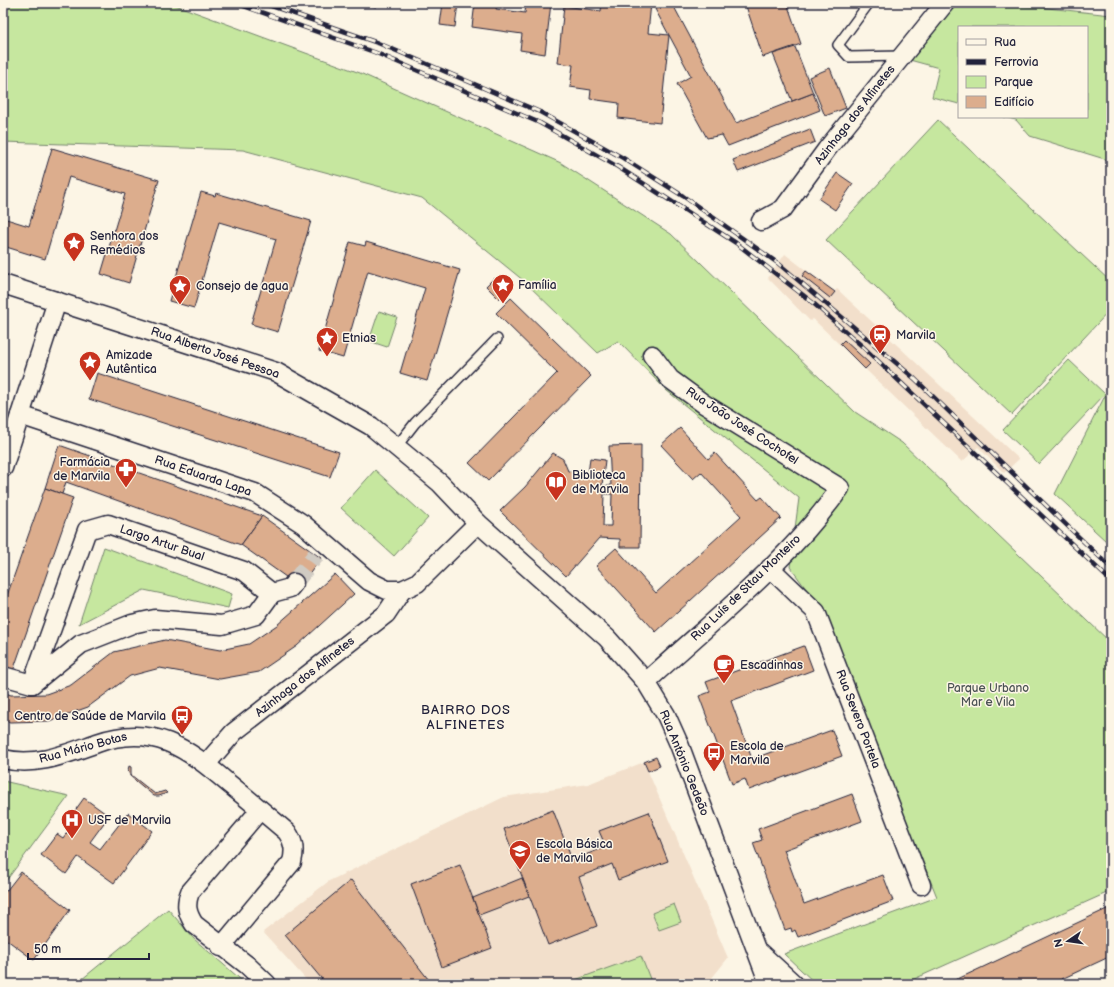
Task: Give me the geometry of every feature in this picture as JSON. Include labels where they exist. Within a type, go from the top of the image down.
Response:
[{"type":"street","name":"Azinhaga dos Alfinetes","points":[[761,221],[783,209],[827,149],[945,3]]},
{"type":"street","name":"Rua Alberto José Pessoa","points":[[3,284],[276,372],[371,426],[440,483],[478,523]]},
{"type":"street","points":[[3,468],[57,301]]},
{"type":"street","name":"Rua João José Cochofel","points":[[652,355],[670,379],[704,404],[840,488]]},
{"type":"street","name":"Rua Eduarda Lapa","points":[[20,415],[255,494],[303,524],[321,548],[379,588],[387,590],[402,590]]},
{"type":"street","name":"Rua Luís de Sttau Monteiro","points":[[646,682],[770,568],[822,513],[840,488]]},
{"type":"street","points":[[402,590],[417,583],[478,523]]},
{"type":"street","name":"Rua António Gedeão","points":[[478,523],[607,638],[646,682],[666,715],[679,744],[769,984]]},
{"type":"street","name":"Largo Artur Bual","points":[[32,684],[87,530],[108,524],[244,571],[272,593]]},
{"type":"street","name":"Rua Severo Portela","points":[[770,568],[816,612],[921,885]]},
{"type":"street","points":[[3,676],[32,684],[81,644],[132,624],[155,619],[222,625],[256,615],[272,593],[290,588],[294,583]]},
{"type":"street","name":"Azinhaga dos Alfinetes","points":[[206,764],[234,732],[386,614],[402,590]]},
{"type":"street","name":"Rua Mário Botas","points":[[3,759],[18,762],[43,761],[110,739],[140,735],[152,737],[178,745],[206,764],[287,832],[294,844],[294,854],[288,868],[222,947]]},
{"type":"street","points":[[260,810],[190,892],[187,900],[187,911],[194,924],[247,965],[267,984]]},
{"type":"street","name":"Rua António Gedeão","points":[[755,984],[757,950]]},
{"type":"street","name":"Rua António Gedeão","points":[[757,950],[794,984]]},
{"type":"lane","points":[[869,3],[838,45],[849,57],[902,56]]},
{"type":"lane","points":[[397,446],[415,423],[497,339]]},
{"type":"shaded area","points":[[785,254],[834,292],[837,289],[1019,459],[1004,473],[978,447],[962,462],[813,319],[810,321],[768,278]]},
{"type":"shaded area","name":"Escola Básica de Marvila","points":[[644,762],[728,958],[707,984],[310,984],[263,932],[329,881],[504,797],[588,784]]},
{"type":"green space","name":"Parque Urbano Mar e Vila","points":[[3,3],[170,3],[360,73],[561,163],[671,234],[855,412],[902,443],[1111,643],[1111,891],[912,980],[914,984],[816,984],[784,954],[937,897],[821,609],[790,567],[799,498],[666,390],[618,341],[598,353],[524,281],[422,198],[243,150],[3,142]]},
{"type":"green space","points":[[952,3],[1002,3],[1111,15],[1111,161],[1030,136],[1016,120],[1008,118],[1088,118],[1088,26],[958,26],[958,104],[932,97],[939,68],[906,59]]},
{"type":"green space","points":[[938,120],[1111,282],[1111,309],[1012,415],[826,240]]},
{"type":"green space","points":[[379,311],[397,317],[387,347],[369,341]]},
{"type":"green space","points":[[1069,360],[1105,394],[1039,464],[1003,430]]},
{"type":"green space","points":[[1111,384],[1111,540],[1106,541],[1055,494]]},
{"type":"green space","points":[[375,470],[428,518],[394,556],[341,508]]},
{"type":"green space","points":[[104,547],[232,594],[228,608],[144,590],[79,624]]},
{"type":"green space","points":[[3,781],[69,796],[3,885]]},
{"type":"green space","points":[[674,904],[681,922],[659,930],[652,913]]},
{"type":"green space","points":[[168,909],[194,939],[246,984],[76,984]]},
{"type":"green space","points":[[641,956],[652,984],[564,984]]},
{"type":"building","points":[[352,3],[377,3],[376,7]]},
{"type":"building","points":[[443,3],[458,3],[455,27],[440,25]]},
{"type":"building","points":[[475,3],[497,3],[496,9],[525,13],[526,3],[551,3],[545,54],[520,50],[522,34],[472,27]]},
{"type":"building","points":[[602,3],[651,3],[648,33],[669,35],[660,123],[618,118],[619,103],[590,99],[591,90],[570,87],[573,65],[558,63],[564,6],[601,11]]},
{"type":"building","points":[[667,3],[672,3],[736,123],[813,93],[820,110],[728,146],[722,135],[707,138],[677,84],[691,76],[655,9]]},
{"type":"building","points":[[745,3],[787,3],[801,44],[763,57]]},
{"type":"building","points":[[795,47],[813,93],[792,101],[773,54]]},
{"type":"building","points":[[830,68],[846,108],[825,116],[809,77]]},
{"type":"building","points":[[810,129],[815,142],[738,172],[733,160]]},
{"type":"building","points":[[52,148],[159,180],[129,283],[101,274],[125,194],[69,177],[45,259],[3,246],[3,218],[29,226]]},
{"type":"building","points":[[837,173],[853,184],[835,210],[819,199]]},
{"type":"building","points":[[201,192],[215,196],[216,193],[311,221],[278,332],[251,324],[276,239],[219,222],[194,308],[169,301]]},
{"type":"building","points":[[350,242],[365,246],[366,242],[460,270],[427,381],[400,373],[425,288],[368,271],[343,358],[319,351]]},
{"type":"building","points":[[806,271],[835,292],[830,298],[802,276]]},
{"type":"building","points":[[494,278],[507,290],[499,299],[486,286]]},
{"type":"building","points":[[511,298],[591,376],[488,481],[469,463],[557,373],[496,313]]},
{"type":"building","points":[[844,340],[870,364],[865,369],[840,344]]},
{"type":"building","points":[[97,373],[339,452],[330,477],[89,399]]},
{"type":"building","points":[[680,428],[708,459],[715,453],[758,500],[762,497],[781,518],[656,632],[596,566],[616,548],[656,593],[741,516],[701,472],[693,479],[661,445]]},
{"type":"building","points":[[59,445],[262,516],[241,545],[66,482],[62,494],[45,488]]},
{"type":"building","name":"Biblioteca de Marvila","points":[[641,445],[640,547],[620,547],[620,539],[599,538],[566,576],[500,511],[525,487],[553,453],[563,459],[568,471],[588,474],[590,458],[605,460],[602,486],[611,486],[609,446]],"holes":[[[604,494],[612,494],[611,526],[603,526]]]},
{"type":"building","points":[[45,488],[73,498],[12,674],[3,671],[3,607]]},
{"type":"building","points":[[262,516],[321,558],[300,587],[241,545]]},
{"type":"building","points":[[335,574],[354,594],[297,646],[259,672],[220,679],[160,668],[130,676],[88,707],[49,721],[10,722],[3,720],[3,692],[11,695],[46,694],[71,685],[114,652],[165,640],[220,650],[249,644],[277,625]]},
{"type":"building","points":[[804,646],[813,670],[731,701],[752,759],[832,730],[842,756],[749,790],[745,779],[732,784],[699,696],[710,692],[706,682]]},
{"type":"building","points":[[656,757],[660,766],[648,771],[644,762]]},
{"type":"building","points":[[129,766],[131,767],[131,775],[155,794],[165,791],[167,793],[154,796],[130,776],[128,770]]},
{"type":"building","points":[[852,794],[862,821],[784,850],[804,904],[883,875],[893,901],[798,937],[795,930],[792,932],[791,928],[785,930],[753,843],[762,840],[758,829]]},
{"type":"building","name":"USF de Marvila","points":[[84,798],[109,816],[90,842],[100,849],[128,813],[152,831],[114,883],[78,857],[66,874],[41,855],[57,834],[63,838],[71,827],[66,823]]},
{"type":"building","points":[[553,810],[572,860],[606,847],[599,831],[649,812],[668,861],[618,880],[612,864],[579,877],[597,926],[548,945],[504,829]]},
{"type":"building","points":[[460,865],[492,948],[442,967],[411,884]]},
{"type":"building","points":[[21,872],[70,910],[34,960],[3,937],[3,895]]},
{"type":"building","points":[[522,878],[529,896],[479,915],[473,898]]},
{"type":"building","points":[[351,880],[432,984],[326,984],[285,935]]},
{"type":"building","points":[[1111,907],[1111,956],[1051,984],[947,984]]},
{"type":"tunnel","points":[[294,583],[316,555]]},
{"type":"railway","points":[[235,3],[374,52],[540,123],[618,167],[736,243],[812,302],[862,346],[1111,581]]},
{"type":"railway","points":[[263,3],[378,43],[540,112],[623,158],[683,196],[779,264],[914,378],[1111,568]]},
{"type":"place","name":"Senhora dos Remédios","points":[[74,262]]},
{"type":"place","name":"Família","points":[[503,304]]},
{"type":"place","name":"Consejo de agua","points":[[180,306]]},
{"type":"place","name":"Marvila","points":[[880,354]]},
{"type":"place","name":"Etnias","points":[[327,358]]},
{"type":"place","name":"Amizade Autêntica","points":[[90,382]]},
{"type":"place","name":"Farmácia de Marvila","points":[[126,488]]},
{"type":"place","name":"Biblioteca de Marvila","points":[[556,502]]},
{"type":"place","name":"Escadinhas","points":[[724,684]]},
{"type":"place","name":"Centro de Saúde de Marvila","points":[[182,736]]},
{"type":"place","name":"Escola de Marvila","points":[[714,772]]},
{"type":"place","name":"USF de Marvila","points":[[72,840]]},
{"type":"place","name":"Escola Básica de Marvila","points":[[520,870]]},
{"type":"district","name":"BAIRRO DOS ALFINETES","points":[[466,718]]}]
